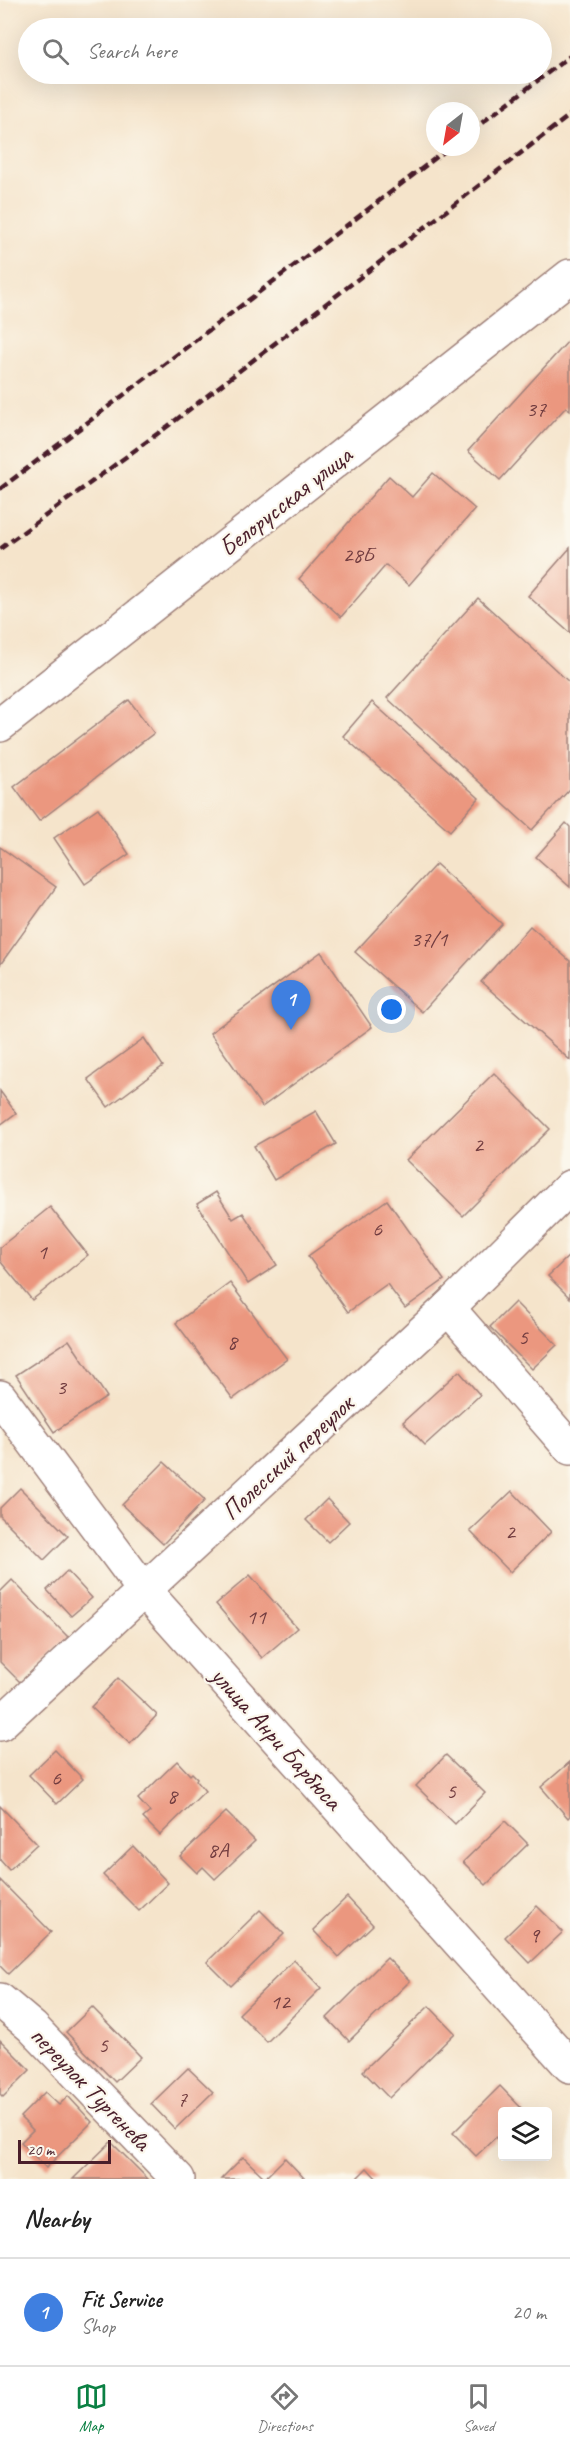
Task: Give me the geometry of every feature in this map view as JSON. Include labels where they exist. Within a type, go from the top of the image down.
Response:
[{"type":"street","name":"Белорусская улица","points":[[0,725],[570,276]]},
{"type":"street","name":"Полесский переулок","points":[[0,1724],[448,1308],[570,1186]]},
{"type":"street","points":[[448,1308],[570,1448]]},
{"type":"street","name":"улица Анри Барбюса","points":[[0,1397],[143,1589],[570,2066]]},
{"type":"street","name":"переулок Тургенева","points":[[0,2000],[32,2027],[178,2179]]},
{"type":"building","points":[[570,339],[570,410],[566,407],[500,480],[468,451]]},
{"type":"building","points":[[433,473],[475,509],[409,585],[386,565],[341,617],[299,579],[389,476],[412,497]]},
{"type":"building","points":[[570,548],[570,633],[528,596]]},
{"type":"building","points":[[478,598],[570,683],[570,789],[532,830],[387,698]]},
{"type":"building","points":[[129,700],[154,733],[39,821],[14,787]]},
{"type":"building","points":[[372,702],[479,798],[450,831],[343,736]]},
{"type":"building","points":[[98,808],[129,854],[85,884],[54,838]]},
{"type":"building","points":[[566,823],[570,827],[570,887],[536,857]]},
{"type":"building","points":[[0,847],[56,887],[0,965]]},
{"type":"building","points":[[436,864],[502,924],[422,1012],[355,952]]},
{"type":"building","points":[[530,926],[570,961],[570,1060],[481,982]]},
{"type":"building","points":[[321,952],[372,1027],[262,1107],[210,1033]]},
{"type":"building","points":[[144,1038],[163,1066],[108,1107],[88,1079]]},
{"type":"building","points":[[494,1073],[550,1129],[463,1216],[406,1160]]},
{"type":"building","points":[[0,1091],[16,1113],[0,1125]]},
{"type":"building","points":[[316,1111],[336,1144],[274,1180],[254,1146]]},
{"type":"building","points":[[216,1192],[233,1219],[243,1213],[277,1265],[248,1284],[197,1204]]},
{"type":"building","points":[[387,1200],[444,1280],[405,1308],[387,1284],[348,1312],[308,1256]]},
{"type":"building","points":[[50,1207],[88,1255],[32,1300],[0,1261],[0,1247]]},
{"type":"building","points":[[570,1255],[570,1298],[548,1276]]},
{"type":"building","points":[[230,1283],[287,1359],[233,1399],[176,1323]]},
{"type":"building","points":[[515,1302],[557,1345],[532,1369],[490,1327]]},
{"type":"building","points":[[69,1340],[107,1397],[54,1432],[16,1375]]},
{"type":"building","points":[[459,1371],[480,1395],[425,1445],[403,1422]]},
{"type":"building","points":[[164,1462],[205,1500],[163,1544],[122,1505]]},
{"type":"building","points":[[20,1488],[68,1536],[44,1560],[0,1516],[0,1508]]},
{"type":"building","points":[[512,1491],[551,1532],[510,1572],[470,1531]]},
{"type":"building","points":[[327,1499],[349,1522],[328,1542],[306,1520]]},
{"type":"building","points":[[67,1571],[92,1598],[71,1616],[47,1590]]},
{"type":"building","points":[[250,1575],[297,1628],[262,1658],[216,1604]]},
{"type":"building","points":[[12,1580],[68,1637],[21,1683],[0,1662],[0,1592]]},
{"type":"building","points":[[118,1678],[157,1715],[130,1744],[91,1707]]},
{"type":"building","points":[[55,1750],[83,1779],[57,1804],[29,1775]]},
{"type":"building","points":[[446,1755],[485,1793],[455,1824],[416,1786]]},
{"type":"building","points":[[177,1761],[190,1775],[192,1773],[197,1778],[196,1780],[205,1791],[160,1835],[143,1818],[150,1812],[138,1799]]},
{"type":"building","points":[[570,1762],[570,1816],[568,1818],[541,1787]]},
{"type":"building","points":[[0,1806],[37,1844],[9,1870],[0,1860]]},
{"type":"building","points":[[226,1812],[255,1841],[215,1879],[203,1867],[197,1873],[180,1856]]},
{"type":"building","points":[[505,1821],[528,1844],[486,1885],[463,1862]]},
{"type":"building","points":[[133,1846],[168,1883],[139,1911],[103,1875]]},
{"type":"building","points":[[0,1880],[51,1932],[8,1974],[0,1966]]},
{"type":"building","points":[[347,1897],[373,1925],[339,1957],[313,1930]]},
{"type":"building","points":[[537,1906],[563,1932],[530,1963],[505,1937]]},
{"type":"building","points":[[260,1910],[284,1934],[231,1986],[207,1962]]},
{"type":"building","points":[[387,1958],[410,1981],[349,2041],[327,2018]]},
{"type":"building","points":[[294,1960],[321,1988],[267,2042],[239,2014]]},
{"type":"building","points":[[429,2006],[455,2033],[389,2098],[363,2071]]},
{"type":"building","points":[[92,2007],[141,2057],[115,2082],[66,2032]]},
{"type":"building","points":[[0,2040],[30,2070],[3,2097],[0,2094]]},
{"type":"building","points":[[188,2068],[213,2092],[175,2129],[151,2104]]},
{"type":"building","points":[[500,2086],[520,2107],[498,2107],[498,2139],[496,2137],[476,2156],[453,2133]]},
{"type":"building","points":[[45,2092],[59,2105],[68,2096],[92,2122],[46,2168],[21,2142],[33,2130],[20,2117]]},
{"type":"building","points":[[111,2142],[148,2179],[73,2179]]},
{"type":"building","points":[[243,2157],[265,2178],[285,2158],[305,2179],[221,2179]]},
{"type":"building","points":[[367,2168],[377,2179],[356,2179]]},
{"type":"railway","points":[[552,70],[570,56]]},
{"type":"railway","points":[[480,124],[533,84]]},
{"type":"railway","points":[[0,549],[168,426],[570,115]]},
{"type":"railway","points":[[0,489],[438,156]]},
{"type":"place","name":"Fit Service","points":[[291,1030]]}]
